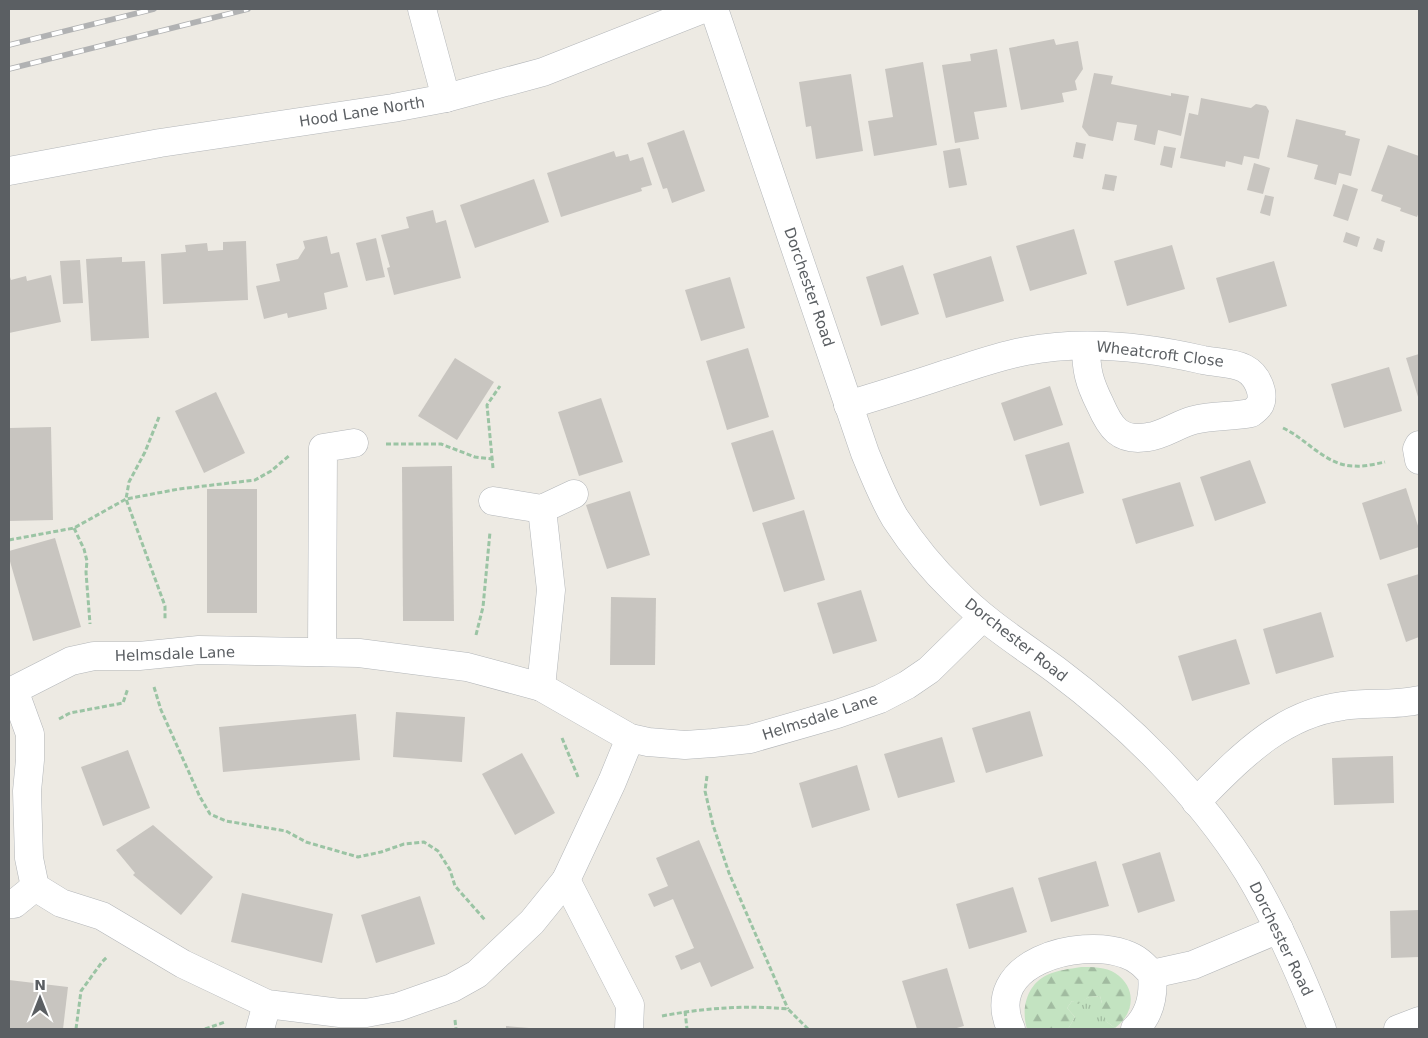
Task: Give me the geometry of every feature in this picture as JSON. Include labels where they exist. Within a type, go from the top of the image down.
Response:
[{"type":"street","points":[[422,9],[446,98]]},
{"type":"street","name":"Hood Lane North","points":[[9,171],[160,143],[446,98],[543,72],[703,9]]},
{"type":"street","name":"Dorchester Road","points":[[714,9],[865,453],[895,518],[931,566],[955,592],[983,617],[1108,713],[1158,759],[1196,802],[1226,839],[1248,872],[1279,929],[1322,1029]]},
{"type":"street","name":"Wheatcroft Close","points":[[848,405],[998,357],[1027,350],[1086,346],[1132,348],[1181,355],[1206,361],[1231,363],[1245,368],[1255,377],[1263,399],[1258,408],[1251,413],[1193,420],[1149,437],[1124,436],[1114,430],[1107,421],[1090,383],[1086,366],[1086,346]]},
{"type":"street","points":[[322,652],[323,448],[354,444]]},
{"type":"street","points":[[493,501],[542,509],[574,494]]},
{"type":"street","points":[[541,687],[551,590],[542,509]]},
{"type":"street","name":"Helmsdale Lane","points":[[35,887],[28,858],[27,791],[30,734],[11,688],[71,661],[94,656],[150,655],[199,650],[359,653],[467,667],[541,687],[630,738],[648,742],[685,745],[713,744],[750,739],[837,714],[880,699],[907,685],[929,670],[983,617]]},
{"type":"street","points":[[1196,802],[1271,733],[1293,720],[1317,710],[1344,705],[1408,703],[1419,700]]},
{"type":"street","points":[[9,904],[14,904],[35,887],[61,903],[102,916],[183,964],[263,1017],[366,1013],[398,1006],[452,988],[477,974],[532,922],[566,880],[612,782],[630,738]]},
{"type":"street","points":[[566,880],[630,1005],[630,1026]]},
{"type":"street","points":[[1152,974],[1193,965],[1279,929]]},
{"type":"street","points":[[1011,1029],[1006,1009],[1008,994],[1014,981],[1023,970],[1042,958],[1063,952],[1086,949],[1108,949],[1126,954],[1141,962],[1152,974],[1152,1001],[1146,1015],[1136,1029]]},
{"type":"street","points":[[1398,1029],[1419,1021]]},
{"type":"path","points":[[1258,408],[1277,425],[1295,433],[1334,462],[1354,466],[1419,454]]},
{"type":"path","points":[[30,734],[70,713],[122,703],[150,655],[165,606],[126,498],[129,482],[145,452],[159,417]]},
{"type":"path","points":[[354,444],[441,444],[475,457],[493,459]]},
{"type":"path","points":[[9,540],[74,528],[126,498],[255,480],[272,471],[284,459],[301,449],[323,448]]},
{"type":"path","points":[[74,528],[88,561],[86,572],[88,608],[94,656]]},
{"type":"path","points":[[150,655],[161,710],[200,797],[210,814],[226,822],[286,830],[306,842],[358,857],[404,844],[424,842],[438,851],[450,870],[456,886],[484,920],[513,941]]},
{"type":"path","points":[[560,733],[595,815]]},
{"type":"path","points":[[713,744],[704,791],[712,824],[729,873],[788,1009],[808,1029]]},
{"type":"path","points":[[76,1029],[81,991],[102,962],[132,935]]},
{"type":"path","points":[[630,1026],[685,1011],[755,1006],[788,1009]]},
{"type":"path","points":[[685,1011],[687,1029]]},
{"type":"green space","points":[[1081,967],[1107,970],[1115,973],[1122,979],[1130,993],[1131,1001],[1126,1016],[1121,1022],[1115,1028],[1107,1022],[1100,1007],[1102,1003],[1100,996],[1089,997],[1078,1004],[1072,1001],[1067,1008],[1075,1017],[1068,1029],[1027,1029],[1025,1006],[1034,985],[1051,973]]},
{"type":"green space","points":[[1100,996],[1107,1022],[1115,1028],[1068,1029],[1075,1017],[1067,1008],[1072,1001],[1078,1003],[1089,997]]},
{"type":"building","points":[[1054,39],[1056,45],[1078,41],[1083,69],[1075,81],[1077,90],[1062,93],[1064,102],[1021,110],[1009,48]]},
{"type":"building","points":[[997,49],[1007,107],[974,112],[979,139],[955,143],[942,65],[971,61],[970,54]]},
{"type":"building","points":[[923,62],[937,145],[874,156],[868,121],[893,117],[885,69]]},
{"type":"building","points":[[1094,73],[1113,76],[1111,84],[1171,96],[1171,93],[1189,96],[1181,136],[1158,130],[1155,145],[1134,140],[1137,125],[1117,122],[1113,141],[1089,136],[1082,127]]},
{"type":"building","points":[[851,74],[863,151],[816,159],[811,126],[806,127],[799,82]]},
{"type":"building","points":[[1201,98],[1251,108],[1256,104],[1266,106],[1269,111],[1259,159],[1244,156],[1242,165],[1226,161],[1225,167],[1180,158],[1189,113],[1198,115]]},
{"type":"building","points":[[1296,119],[1346,131],[1345,135],[1360,139],[1351,176],[1339,173],[1336,185],[1314,179],[1318,165],[1287,157]]},
{"type":"building","points":[[684,130],[705,191],[672,203],[667,188],[663,189],[647,143]]},
{"type":"building","points":[[1076,142],[1086,144],[1083,159],[1073,157]]},
{"type":"building","points":[[1388,145],[1419,156],[1419,212],[1417,217],[1400,211],[1401,208],[1381,201],[1383,195],[1371,191]]},
{"type":"building","points":[[1164,146],[1176,148],[1172,168],[1160,165]]},
{"type":"building","points":[[960,148],[967,185],[949,188],[943,151]]},
{"type":"building","points":[[614,151],[616,157],[628,154],[630,161],[643,157],[652,185],[641,188],[642,191],[561,217],[547,173]]},
{"type":"building","points":[[1254,163],[1270,168],[1263,194],[1247,190]]},
{"type":"building","points":[[1105,174],[1117,176],[1114,191],[1102,189]]},
{"type":"building","points":[[534,179],[549,222],[475,248],[460,205]]},
{"type":"building","points":[[1343,184],[1358,189],[1348,221],[1333,216]]},
{"type":"building","points":[[1265,195],[1274,197],[1270,216],[1260,213]]},
{"type":"building","points":[[433,210],[436,223],[446,220],[461,278],[394,295],[387,268],[390,267],[381,235],[409,228],[406,217]]},
{"type":"building","points":[[1074,229],[1087,274],[1030,291],[1016,246]]},
{"type":"building","points":[[1346,232],[1360,237],[1357,247],[1343,242]]},
{"type":"building","points":[[327,236],[331,254],[339,252],[348,287],[324,293],[327,309],[288,318],[287,313],[264,319],[256,286],[280,281],[276,264],[298,259],[305,248],[303,241]]},
{"type":"building","points":[[376,238],[385,277],[366,281],[356,243]]},
{"type":"building","points":[[1377,238],[1385,241],[1382,252],[1373,249]]},
{"type":"building","points":[[246,241],[248,300],[163,304],[161,254],[186,252],[185,245],[207,243],[208,251],[223,250],[223,242]]},
{"type":"building","points":[[1172,245],[1185,289],[1127,306],[1114,261]]},
{"type":"building","points":[[991,256],[1004,301],[946,318],[933,274]]},
{"type":"building","points":[[122,257],[122,262],[145,261],[149,338],[91,341],[86,259]]},
{"type":"building","points":[[80,260],[83,303],[63,304],[60,261]]},
{"type":"building","points":[[1274,261],[1287,306],[1229,323],[1216,278]]},
{"type":"building","points":[[903,265],[919,314],[881,326],[866,277]]},
{"type":"building","points":[[9,274],[11,280],[26,276],[27,281],[51,275],[61,322],[9,333]]},
{"type":"building","points":[[730,277],[745,328],[701,341],[685,290]]},
{"type":"building","points":[[748,348],[769,417],[727,430],[706,361]]},
{"type":"building","points":[[1419,354],[1419,400],[1406,358]]},
{"type":"building","points":[[455,358],[494,382],[457,440],[418,416]]},
{"type":"building","points":[[1389,367],[1402,411],[1344,428],[1331,384]]},
{"type":"building","points":[[1050,386],[1063,425],[1014,441],[1001,403]]},
{"type":"building","points":[[216,392],[245,453],[204,473],[175,411]]},
{"type":"building","points":[[601,398],[623,462],[579,476],[558,412]]},
{"type":"building","points":[[51,427],[53,520],[9,521],[9,428]]},
{"type":"building","points":[[773,430],[795,499],[753,512],[731,443]]},
{"type":"building","points":[[1069,442],[1084,493],[1040,506],[1025,455]]},
{"type":"building","points":[[1250,460],[1266,503],[1215,521],[1200,477]]},
{"type":"building","points":[[452,466],[454,621],[403,621],[402,467]]},
{"type":"building","points":[[1180,482],[1194,526],[1136,544],[1122,499]]},
{"type":"building","points":[[1406,488],[1419,529],[1419,547],[1380,560],[1362,503]]},
{"type":"building","points":[[207,489],[257,489],[257,613],[207,613]]},
{"type":"building","points":[[630,491],[650,555],[607,569],[586,505]]},
{"type":"building","points":[[804,510],[825,580],[784,592],[762,523]]},
{"type":"building","points":[[55,538],[81,627],[33,641],[9,558],[9,551]]},
{"type":"building","points":[[1419,574],[1419,637],[1406,642],[1387,584]]},
{"type":"building","points":[[861,590],[877,641],[833,654],[817,603]]},
{"type":"building","points":[[611,597],[656,598],[655,665],[610,665]]},
{"type":"building","points":[[1321,612],[1334,657],[1276,674],[1263,629]]},
{"type":"building","points":[[1236,639],[1250,684],[1192,701],[1178,656]]},
{"type":"building","points":[[1030,711],[1043,756],[986,773],[972,728]]},
{"type":"building","points":[[396,712],[465,717],[462,762],[393,757]]},
{"type":"building","points":[[356,714],[360,760],[223,772],[219,727]]},
{"type":"building","points":[[942,737],[955,782],[898,798],[884,754]]},
{"type":"building","points":[[128,750],[150,808],[103,826],[81,767]]},
{"type":"building","points":[[522,753],[555,813],[515,835],[482,774]]},
{"type":"building","points":[[1393,756],[1394,803],[1334,805],[1332,758]]},
{"type":"building","points":[[857,765],[870,810],[812,828],[799,783]]},
{"type":"building","points":[[153,825],[213,877],[181,915],[133,875],[135,873],[116,850]]},
{"type":"building","points":[[699,840],[754,968],[711,987],[700,962],[681,970],[675,956],[694,948],[673,899],[654,907],[648,894],[668,886],[656,858]]},
{"type":"building","points":[[1160,852],[1175,901],[1138,913],[1122,864]]},
{"type":"building","points":[[1096,861],[1109,906],[1051,922],[1038,878]]},
{"type":"building","points":[[1013,887],[1027,932],[969,949],[956,904]]},
{"type":"building","points":[[242,893],[333,914],[322,963],[231,942]]},
{"type":"building","points":[[420,896],[435,944],[376,963],[361,915]]},
{"type":"building","points":[[1419,910],[1419,957],[1391,958],[1390,911]]},
{"type":"building","points":[[947,968],[964,1026],[953,1029],[917,1029],[902,981]]},
{"type":"building","points":[[9,980],[68,987],[63,1029],[9,1029]]},
{"type":"building","points":[[506,1026],[529,1028],[529,1029],[506,1029]]},
{"type":"railway","points":[[9,45],[154,9]]},
{"type":"railway","points":[[9,69],[248,9]]}]
